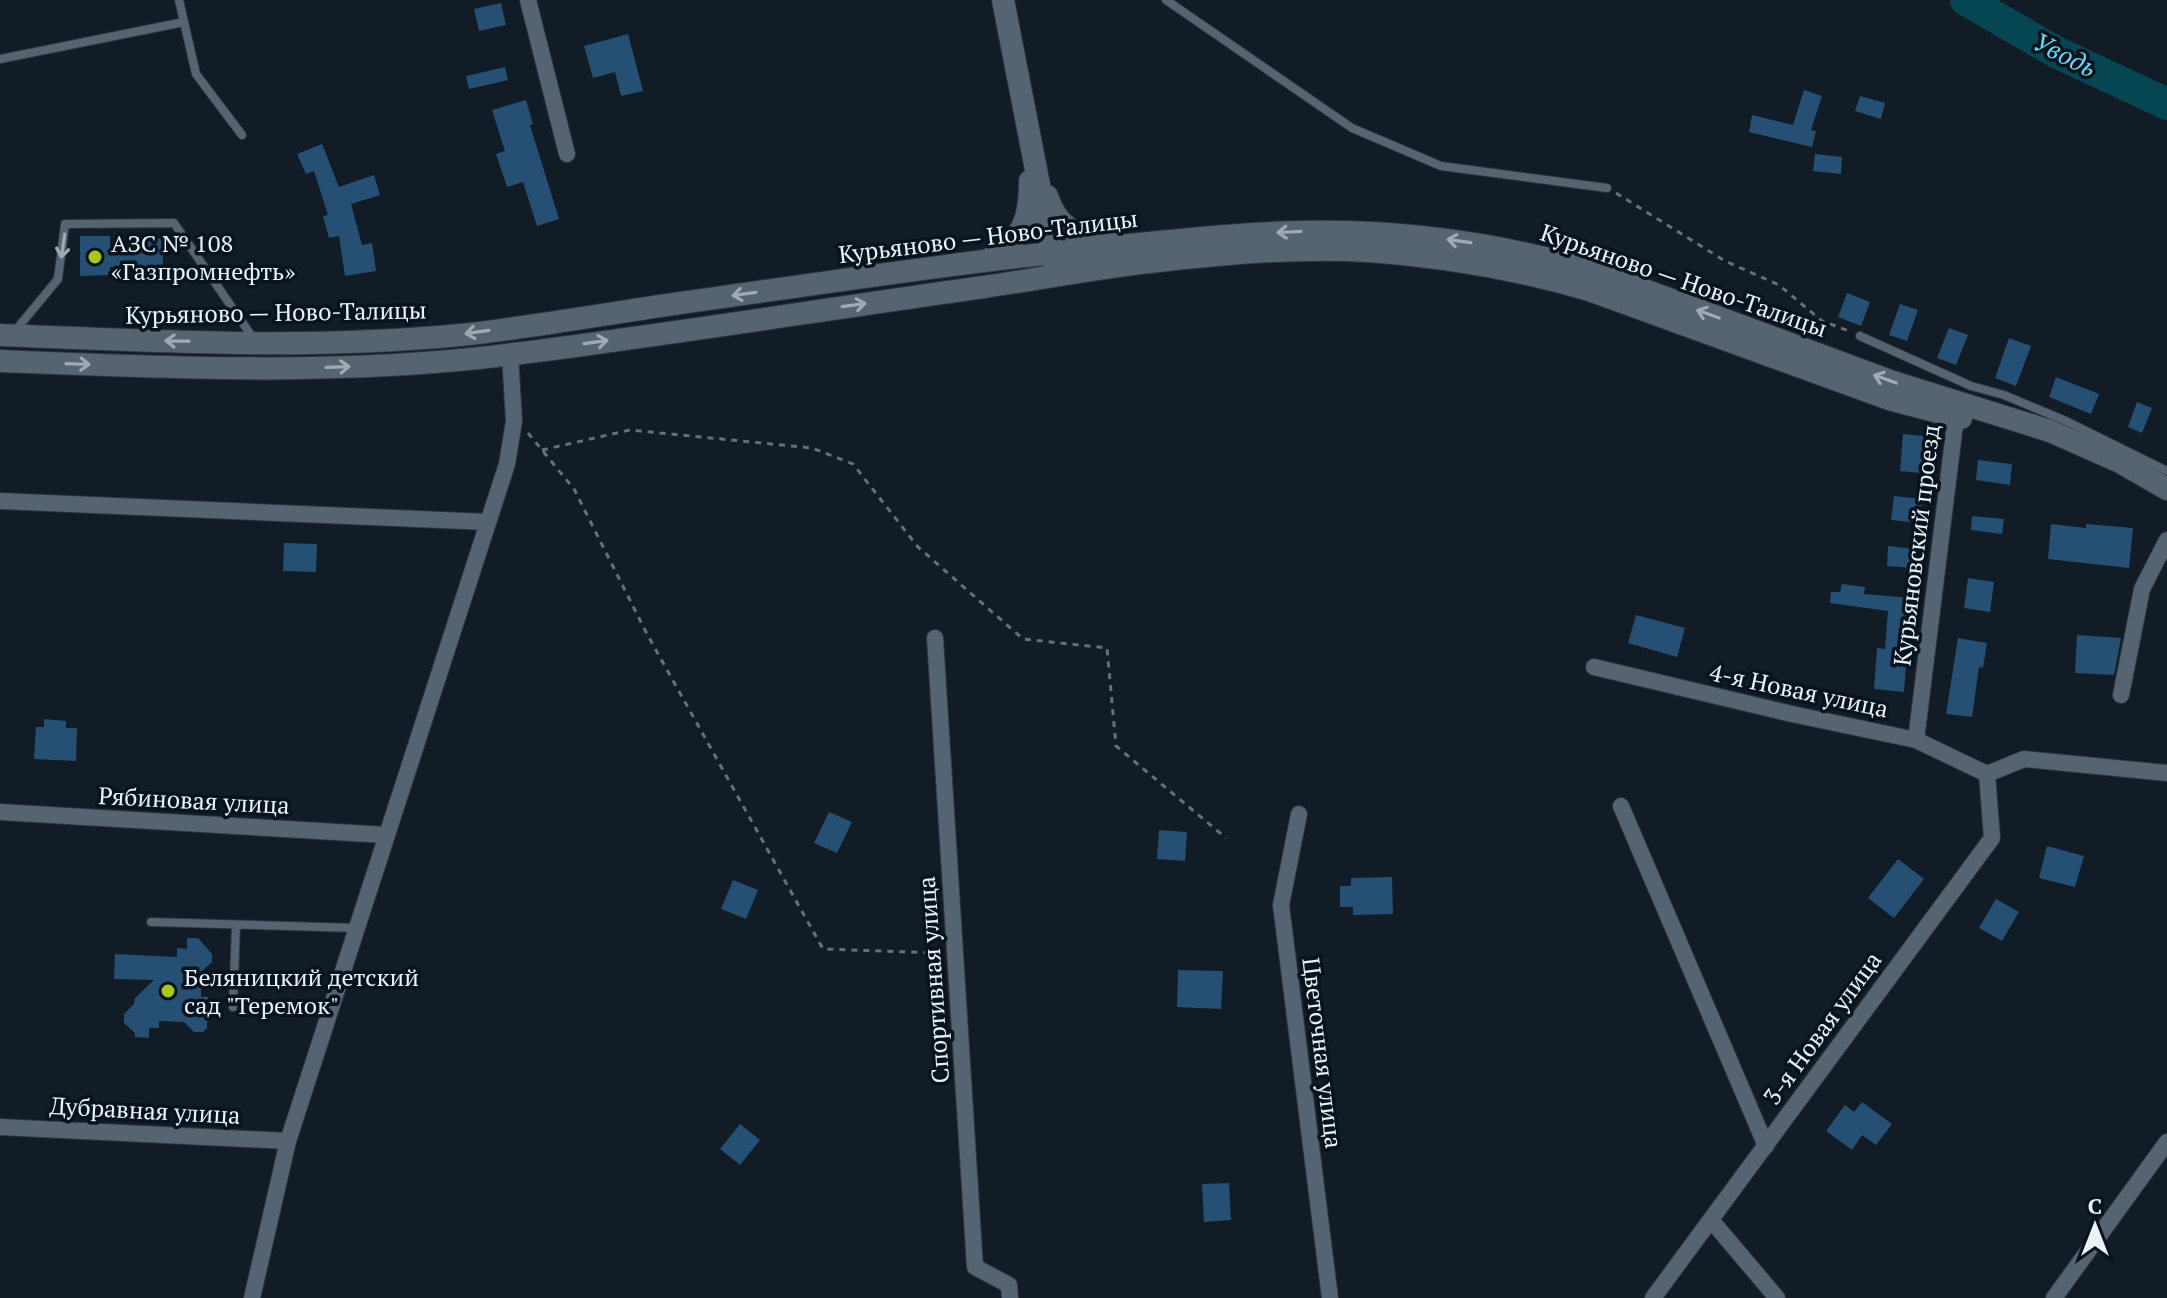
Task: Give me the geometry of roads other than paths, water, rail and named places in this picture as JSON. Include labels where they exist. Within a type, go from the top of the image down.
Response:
[{"type":"main road","points":[[1003,0],[1056,276]]},
{"type":"main road","points":[[1030,140],[1050,204],[1067,229],[1092,238],[1161,242]]},
{"type":"main road","points":[[987,260],[1010,245],[1026,221],[1030,202],[1030,140]]},
{"type":"main road","name":"Курьяново — Ново-Талицы","points":[[6,335],[172,342],[384,341],[463,334],[987,260],[1286,232],[1367,233],[1505,248],[1596,272],[1879,377],[1957,410]]},
{"type":"main road","name":"Курьяново — Ново-Талицы","points":[[0,361],[147,367],[408,365],[510,355],[1164,260],[1303,250],[1367,251],[1503,267],[1589,290],[1889,399],[1957,410]]},
{"type":"main road","points":[[1957,410],[2117,468],[2167,491]]},
{"type":"street","points":[[528,0],[567,154]]},
{"type":"street","points":[[252,1298],[288,1141],[507,464],[514,421],[510,355]]},
{"type":"street","name":"Курьяновский проезд","points":[[1916,740],[1957,410]]},
{"type":"street","points":[[0,501],[488,522]]},
{"type":"street","points":[[2121,695],[2142,589],[2167,540]]},
{"type":"street","name":"Спортивная улица","points":[[935,638],[975,1267],[1009,1285],[1010,1298]]},
{"type":"street","name":"4-я Новая улица","points":[[1594,667],[1916,740],[1987,774]]},
{"type":"street","points":[[1987,774],[2024,759],[2167,773]]},
{"type":"street","name":"3-я Новая улица","points":[[1653,1298],[1992,838],[1987,774]]},
{"type":"street","points":[[1621,806],[1766,1146]]},
{"type":"street","name":"Рябиновая улица","points":[[0,812],[386,835]]},
{"type":"street","name":"Цветочная улица","points":[[1299,814],[1281,905],[1330,1298]]},
{"type":"street","name":"Дубравная улица","points":[[0,1127],[288,1141]]},
{"type":"street","points":[[2054,1298],[2167,1142]]},
{"type":"street","points":[[1711,1220],[1777,1298]]},
{"type":"lane","points":[[179,0],[196,74],[242,135]]},
{"type":"lane","points":[[1166,0],[1352,128],[1441,166],[1607,188]]},
{"type":"lane","points":[[0,59],[184,22]]},
{"type":"lane","points":[[6,335],[58,279],[65,224],[174,223],[255,342]]},
{"type":"lane","points":[[1860,336],[1971,386],[2004,395],[2066,421],[2167,471]]},
{"type":"lane","points":[[151,922],[356,928]]},
{"type":"lane","points":[[233,1007],[236,925]]},
{"type":"waterway","name":"Уводь","points":[[1966,0],[2056,52],[2167,104]]},
{"type":"place","name":"АЗС № 108 «Газпромнефть»","points":[[95,257]]},
{"type":"place","name":"Беляницкий детский сад \"Теремок\"","points":[[168,991]]}]
